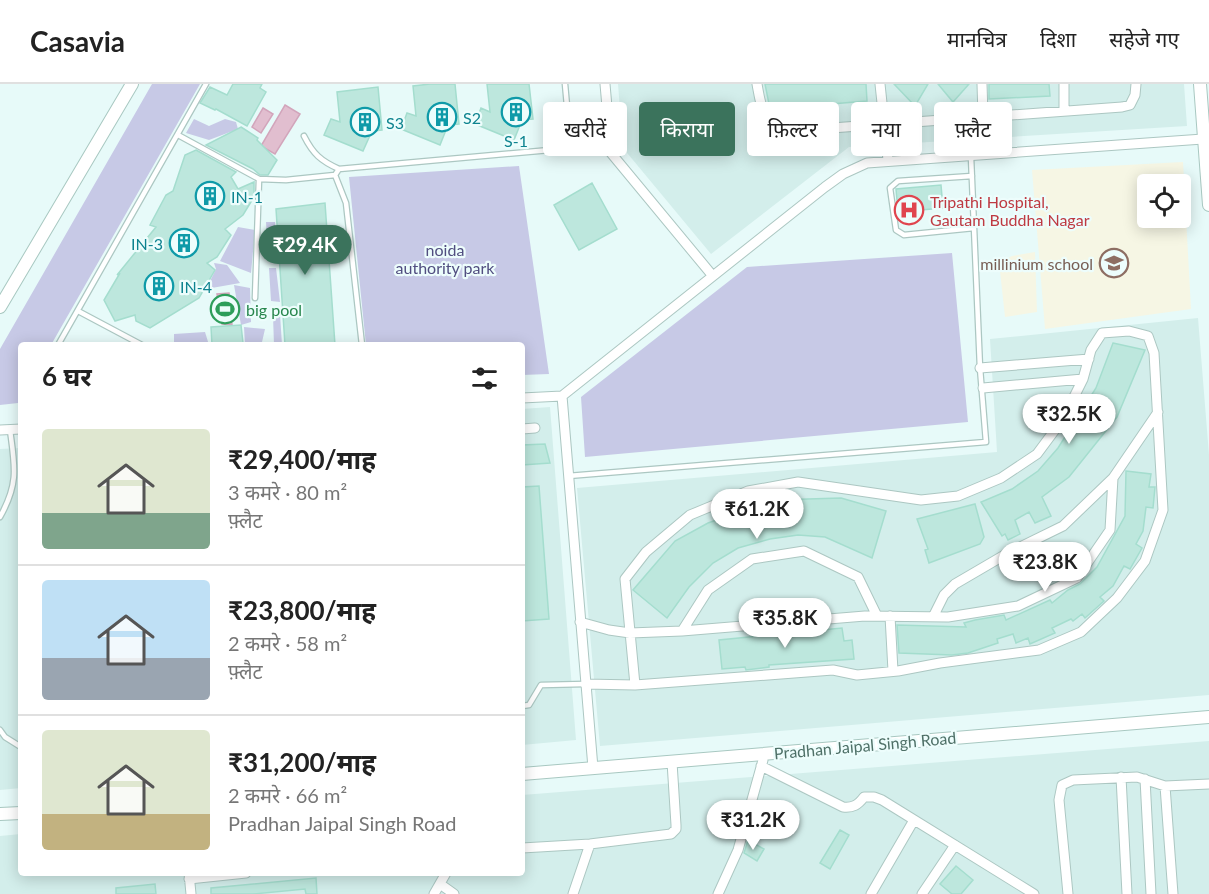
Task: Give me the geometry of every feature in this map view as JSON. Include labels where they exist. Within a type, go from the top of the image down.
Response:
[{"type":"street","points":[[0,307],[132,84]]},
{"type":"street","points":[[605,84],[611,153],[712,275]]},
{"type":"street","points":[[757,84],[761,111],[766,120],[782,130],[851,126]]},
{"type":"street","points":[[880,84],[882,102]]},
{"type":"street","points":[[982,84],[983,102]]},
{"type":"street","points":[[1064,84],[1064,110]]},
{"type":"street","points":[[1012,114],[1130,105],[1135,95],[1136,84]]},
{"type":"street","points":[[1200,84],[1209,205]]},
{"type":"street","points":[[525,398],[562,396],[712,275],[843,174],[867,163],[1203,139]]},
{"type":"street","points":[[888,156],[888,160]]},
{"type":"street","points":[[585,684],[634,685],[833,670],[857,675],[1039,650],[1081,632],[1117,598],[1145,561],[1163,510],[1154,353],[1148,336],[1129,331],[1102,333],[1091,350],[1083,379],[1063,420],[1036,454],[1001,478],[958,496],[921,500],[798,482],[748,491],[690,515],[646,552],[625,579],[634,685]]},
{"type":"street","points":[[980,368],[1089,359]]},
{"type":"street","points":[[982,388],[1083,379]]},
{"type":"street","points":[[562,396],[593,768]]},
{"type":"street","points":[[933,617],[944,595],[955,584],[1008,553],[1063,526],[1113,478],[1158,412]]},
{"type":"street","points":[[525,429],[535,428]]},
{"type":"street","points":[[580,622],[630,633],[682,632],[877,616],[948,617],[1018,606],[1077,578],[1110,530],[1113,478]]},
{"type":"street","points":[[682,632],[708,590],[752,559],[804,551],[858,577],[877,616]]},
{"type":"street","points":[[890,616],[893,671]]},
{"type":"street","name":"Pradhan Jaipal Singh Road","points":[[525,774],[672,762],[763,760],[1209,717]]},
{"type":"street","points":[[718,894],[738,850],[763,760],[843,807],[851,808],[864,798],[874,796],[1034,894]]},
{"type":"street","points":[[525,848],[590,844],[671,834],[676,825],[672,762]]},
{"type":"street","points":[[1121,777],[1127,894]]},
{"type":"street","points":[[1068,894],[1059,800],[1059,790],[1062,785],[1073,780],[1121,777],[1137,777],[1165,786],[1209,784]]},
{"type":"street","points":[[1145,779],[1151,894]]},
{"type":"street","points":[[1165,786],[1173,894]]},
{"type":"street","points":[[0,814],[18,813]]},
{"type":"street","points":[[872,894],[914,820]]},
{"type":"street","points":[[575,893],[590,844]]},
{"type":"street","points":[[922,894],[955,845]]},
{"type":"street","points":[[189,876],[191,894]]},
{"type":"street","points":[[434,894],[444,876]]},
{"type":"street","points":[[440,884],[454,894]]},
{"type":"lane","points":[[60,342],[206,84]]},
{"type":"lane","points":[[304,136],[312,152],[323,162],[339,169],[561,150],[570,139],[565,84]]},
{"type":"lane","points":[[178,135],[259,179],[286,180],[336,175]]},
{"type":"lane","points":[[568,476],[986,442],[980,368],[971,157]]},
{"type":"lane","points":[[339,169],[336,175],[346,203],[362,342]]},
{"type":"lane","points":[[972,176],[898,181],[890,188],[896,230],[904,235],[974,228]]},
{"type":"lane","points":[[255,298],[259,179]]},
{"type":"lane","points":[[78,311],[136,342]]},
{"type":"lane","points":[[0,517],[9,501],[14,483],[15,462],[5,430]]},
{"type":"lane","points":[[525,706],[529,705],[541,685],[585,684]]},
{"type":"lane","points":[[0,730],[5,737],[18,745]]},
{"type":"shaded area","points":[[618,84],[1184,84],[1187,126],[1012,137],[1012,102],[934,102],[934,142],[922,142],[922,102],[851,102],[851,147],[839,155],[839,102],[747,102],[747,156],[837,156],[711,254],[627,153],[627,102],[619,102]]},
{"type":"shaded area","points":[[285,105],[300,114],[275,154],[261,146]]},
{"type":"shaded area","points":[[263,108],[273,114],[261,133],[252,127]]},
{"type":"shaded area","name":"millinium school","points":[[1183,162],[1184,174],[1137,174],[1137,228],[1187,228],[1191,309],[1045,329],[1032,170]]},
{"type":"shaded area","points":[[1035,252],[1037,312],[1005,317],[999,262],[1012,256]]},
{"type":"shaded area","name":"big pool","points":[[229,293],[232,325],[222,324],[217,294]]},
{"type":"shaded area","points":[[1198,318],[1209,455],[1209,695],[600,746],[577,488],[997,452],[990,339]]},
{"type":"shaded area","points":[[550,407],[576,740],[525,745],[525,409]]},
{"type":"shaded area","points":[[18,448],[18,788],[0,790],[0,449]]},
{"type":"shaded area","points":[[1209,741],[1209,894],[0,894],[0,836],[18,834],[18,876],[525,876],[525,795]]},
{"type":"green space","points":[[152,84],[200,84],[53,342],[18,342],[18,403],[0,405],[0,349]]},
{"type":"green space","points":[[194,119],[209,126],[225,119],[236,122],[238,129],[209,140],[186,133]]},
{"type":"green space","name":"noida authority park","points":[[519,166],[549,374],[525,375],[525,342],[366,342],[349,177]]},
{"type":"green space","points":[[266,222],[275,222],[277,252],[268,255]]},
{"type":"green space","points":[[238,227],[255,230],[251,273],[220,261]]},
{"type":"green space","points":[[952,253],[968,422],[585,457],[581,397],[747,267]]},
{"type":"green space","points":[[214,263],[227,265],[240,283],[206,289],[216,269]]},
{"type":"green space","points":[[269,268],[276,268],[280,302],[271,301]]},
{"type":"green space","points":[[234,285],[250,288],[251,322],[241,325]]},
{"type":"green space","points":[[280,314],[282,342],[274,342],[273,316]]},
{"type":"green space","points":[[244,327],[265,329],[262,342],[245,342]]},
{"type":"green space","points":[[205,332],[208,342],[174,342],[174,334]]},
{"type":"building","points":[[233,84],[262,84],[260,88],[266,92],[247,126],[200,103],[210,87],[227,95]]},
{"type":"building","name":"S2","points":[[455,84],[459,124],[448,125],[440,145],[401,129],[407,113],[416,116],[413,86]]},
{"type":"building","name":"S-1","points":[[487,84],[529,84],[533,119],[522,120],[514,140],[475,124],[481,108],[490,112]]},
{"type":"building","points":[[765,84],[866,84],[867,101],[839,103],[769,102]]},
{"type":"building","points":[[894,84],[928,84],[917,102],[911,102]]},
{"type":"building","points":[[938,84],[969,84],[953,102]]},
{"type":"building","points":[[989,84],[1049,84],[1050,96],[989,99]]},
{"type":"building","name":"S3","points":[[378,87],[382,130],[372,131],[363,151],[324,135],[331,119],[340,122],[337,92]]},
{"type":"building","points":[[241,127],[258,138],[257,140],[277,160],[268,175],[260,175],[253,169],[206,145]]},
{"type":"building","points":[[196,150],[236,172],[231,177],[238,189],[254,182],[254,197],[243,215],[225,229],[231,235],[217,257],[207,263],[215,270],[199,298],[150,328],[136,321],[135,315],[115,321],[104,300],[120,273],[117,275],[156,227],[150,225],[166,195],[173,191],[185,155]]},
{"type":"building","points":[[592,183],[617,229],[579,250],[554,205]]},
{"type":"building","points":[[941,185],[943,208],[898,212],[896,189]]},
{"type":"building","points":[[325,203],[335,342],[285,342],[276,209]]},
{"type":"building","points":[[241,325],[243,342],[212,342],[211,327]]},
{"type":"building","points":[[1113,343],[1145,350],[1117,417],[1069,477],[1042,497],[1051,516],[1035,523],[1029,512],[1015,520],[1020,534],[1008,540],[1005,534],[1002,536],[981,502],[1012,489],[1038,471],[1058,448],[1096,388]]},
{"type":"building","points":[[545,444],[550,463],[525,465],[525,445]]},
{"type":"building","points":[[1126,471],[1151,474],[1149,487],[1155,487],[1153,508],[1146,507],[1143,531],[1136,544],[1142,548],[1130,569],[1124,566],[1113,586],[1100,597],[1104,601],[1085,618],[1082,614],[1073,621],[1071,619],[1052,628],[1055,633],[1030,644],[1028,638],[1016,643],[1013,634],[997,639],[998,643],[968,653],[952,655],[899,653],[897,625],[966,627],[964,623],[975,620],[1004,615],[1006,620],[1050,600],[1052,603],[1080,584],[1097,567],[1125,516]]},
{"type":"building","points":[[539,486],[549,619],[525,621],[525,487]]},
{"type":"building","points":[[841,498],[886,511],[872,558],[825,537],[798,535],[770,539],[738,548],[713,563],[689,587],[667,618],[633,590],[675,541],[708,523],[774,500]]},
{"type":"building","points":[[975,504],[984,537],[980,544],[929,563],[925,550],[928,549],[917,519]]},
{"type":"building","points":[[842,628],[844,641],[852,640],[854,659],[769,665],[769,667],[746,670],[745,667],[722,669],[719,640]]},
{"type":"building","points":[[840,830],[849,835],[830,869],[820,863]]},
{"type":"building","points":[[748,840],[764,849],[757,861],[744,853]]},
{"type":"building","points":[[956,866],[973,880],[961,894],[952,894],[940,884]]},
{"type":"building","points":[[316,878],[317,894],[306,894],[305,889],[253,894],[211,894],[211,888]]},
{"type":"building","points":[[155,884],[156,894],[116,894],[116,888]]},
{"type":"place","name":"S-1","points":[[516,112]]},
{"type":"place","name":"S2","points":[[442,117]]},
{"type":"place","name":"S3","points":[[365,122]]},
{"type":"place","name":"IN-1","points":[[210,196]]},
{"type":"place","name":"Tripathi Hospital, Gautam Buddha Nagar","points":[[909,210]]},
{"type":"place","name":"IN-3","points":[[184,243]]},
{"type":"place","name":"millinium school","points":[[1114,263]]},
{"type":"place","name":"IN-4","points":[[159,286]]},
{"type":"place","name":"big pool","points":[[225,309]]}]
